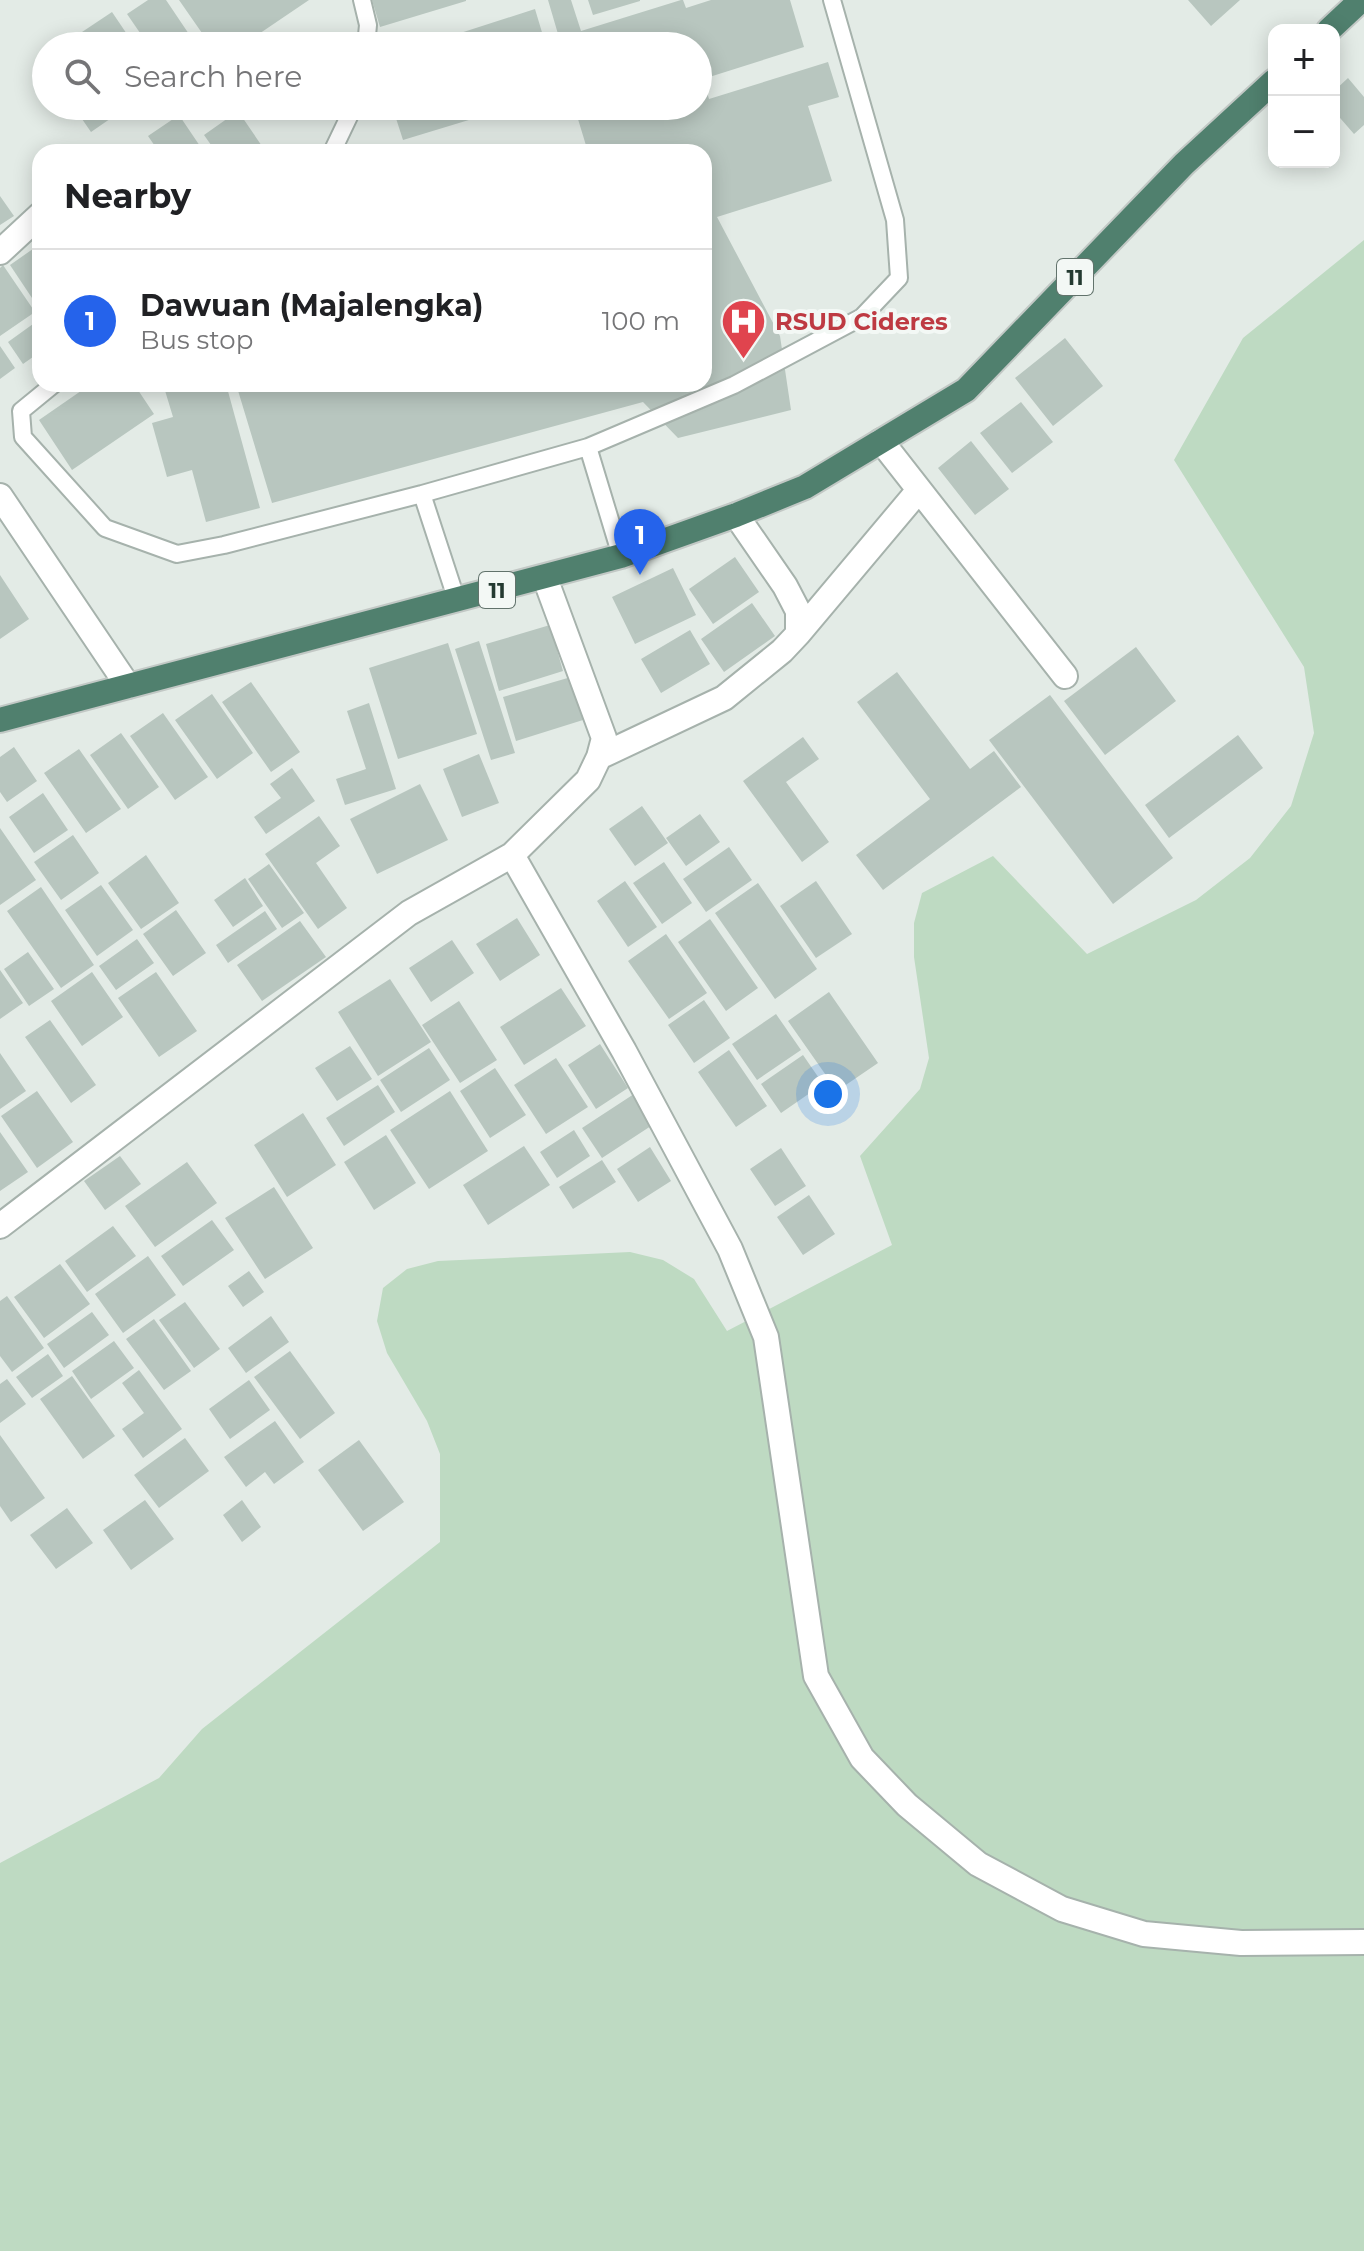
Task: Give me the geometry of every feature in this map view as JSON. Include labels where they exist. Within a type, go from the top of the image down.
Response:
[{"type":"highway","points":[[1335,24],[1361,0]]},
{"type":"highway","name":"11","points":[[0,720],[545,578],[621,556],[805,487],[966,390],[1184,164],[1268,87]]},
{"type":"street","points":[[0,252],[32,222]]},
{"type":"street","points":[[881,441],[1065,676]]},
{"type":"street","points":[[599,757],[724,698],[782,651],[919,490]]},
{"type":"street","points":[[0,496],[128,686]]},
{"type":"street","points":[[736,515],[785,586],[798,611],[798,634]]},
{"type":"street","points":[[0,1226],[409,913],[512,855],[588,780],[604,738],[545,578]]},
{"type":"street","points":[[512,855],[624,1051],[730,1249],[766,1337],[816,1676],[862,1758],[907,1805],[978,1864],[1062,1909],[1144,1934],[1241,1943],[1364,1942]]},
{"type":"lane","points":[[362,0],[367,32]]},
{"type":"lane","points":[[44,392],[21,411],[23,437],[105,528],[177,554],[224,545],[422,494],[588,447],[734,385],[862,317],[899,278],[895,220],[832,0]]},
{"type":"lane","points":[[336,144],[347,120]]},
{"type":"lane","points":[[588,447],[621,556]]},
{"type":"lane","points":[[422,494],[457,601]]},
{"type":"green space","points":[[1364,240],[1364,2251],[0,2251],[0,1863],[159,1778],[202,1729],[440,1542],[440,1454],[427,1421],[387,1353],[377,1321],[383,1288],[407,1269],[438,1261],[630,1252],[663,1260],[694,1279],[727,1331],[892,1245],[860,1156],[920,1089],[929,1058],[914,957],[914,923],[922,893],[993,856],[1087,954],[1196,900],[1250,858],[1291,806],[1314,733],[1304,667],[1174,460],[1243,338]]},
{"type":"building","points":[[148,0],[166,0],[188,32],[139,32],[127,14]]},
{"type":"building","points":[[179,0],[309,0],[262,32],[201,32]]},
{"type":"building","points":[[372,0],[466,0],[466,1],[380,27]]},
{"type":"building","points":[[548,0],[571,0],[581,31],[681,0],[686,8],[711,0],[790,0],[804,47],[712,76],[712,32],[557,32]]},
{"type":"building","points":[[588,0],[640,0],[640,1],[593,15]]},
{"type":"building","points":[[1188,0],[1240,0],[1211,26]]},
{"type":"building","points":[[535,9],[542,32],[464,32]]},
{"type":"building","points":[[112,12],[126,32],[82,32]]},
{"type":"building","points":[[828,62],[839,97],[808,106],[832,181],[717,217],[780,336],[791,410],[678,438],[643,402],[272,503],[238,392],[712,392],[712,144],[586,144],[578,120],[712,120],[712,98]]},
{"type":"building","points":[[1348,78],[1364,97],[1364,125],[1354,134],[1340,118],[1340,85]]},
{"type":"building","points":[[83,120],[108,120],[91,132]]},
{"type":"building","points":[[172,120],[182,120],[199,144],[154,144],[148,136]]},
{"type":"building","points":[[225,120],[244,120],[261,144],[210,144],[204,135]]},
{"type":"building","points":[[397,120],[469,120],[403,140]]},
{"type":"building","points":[[0,196],[14,216],[0,225]]},
{"type":"building","points":[[32,250],[32,298],[10,265]]},
{"type":"building","points":[[3,265],[32,308],[32,314],[0,336],[0,268]]},
{"type":"building","points":[[32,325],[32,358],[23,364],[8,342]]},
{"type":"building","points":[[1065,338],[1103,386],[1053,426],[1015,378]]},
{"type":"building","points":[[0,346],[15,368],[0,379]]},
{"type":"building","points":[[79,392],[139,392],[154,414],[72,470],[39,420]]},
{"type":"building","points":[[165,392],[228,392],[260,508],[206,522],[192,470],[167,477],[152,423],[173,417]]},
{"type":"building","points":[[1021,402],[1053,442],[1012,473],[980,433]]},
{"type":"building","points":[[971,441],[1009,489],[975,515],[938,468]]},
{"type":"building","points":[[735,557],[759,592],[713,624],[689,589]]},
{"type":"building","points":[[673,568],[696,615],[635,644],[612,597]]},
{"type":"building","points":[[0,575],[29,619],[0,639]]},
{"type":"building","points":[[752,603],[775,636],[724,672],[701,639]]},
{"type":"building","points":[[550,625],[563,671],[499,691],[486,644]]},
{"type":"building","points":[[690,630],[710,664],[661,693],[641,659]]},
{"type":"building","points":[[479,641],[515,753],[491,760],[455,649]]},
{"type":"building","points":[[448,643],[477,734],[398,759],[369,668]]},
{"type":"building","points":[[1136,647],[1176,701],[1105,755],[1064,701]]},
{"type":"building","points":[[897,672],[970,769],[994,751],[1021,787],[883,890],[856,855],[930,799],[857,702]]},
{"type":"building","points":[[571,677],[583,720],[516,741],[503,697]]},
{"type":"building","points":[[251,682],[300,752],[271,772],[222,702]]},
{"type":"building","points":[[212,694],[253,753],[217,779],[175,720]]},
{"type":"building","points":[[1050,695],[1173,858],[1113,904],[989,740]]},
{"type":"building","points":[[369,703],[396,789],[345,805],[336,779],[366,769],[347,711]]},
{"type":"building","points":[[163,713],[208,777],[175,800],[130,736]]},
{"type":"building","points":[[121,733],[159,787],[128,809],[90,755]]},
{"type":"building","points":[[1238,735],[1263,768],[1169,838],[1145,805]]},
{"type":"building","points":[[803,737],[819,759],[786,782],[829,842],[802,862],[743,781]]},
{"type":"building","points":[[14,747],[37,781],[7,802],[0,792],[0,757]]},
{"type":"building","points":[[79,749],[121,809],[86,833],[44,773]]},
{"type":"building","points":[[479,754],[499,803],[462,817],[443,769]]},
{"type":"building","points":[[292,768],[315,801],[266,834],[254,817],[281,798],[270,784]]},
{"type":"building","points":[[420,784],[448,840],[377,874],[350,819]]},
{"type":"building","points":[[43,793],[68,830],[34,853],[9,817]]},
{"type":"building","points":[[642,806],[668,843],[635,866],[609,829]]},
{"type":"building","points":[[700,814],[720,842],[686,866],[666,838]]},
{"type":"building","points":[[319,816],[340,846],[316,863],[347,908],[318,929],[265,854]]},
{"type":"building","points":[[0,828],[36,880],[0,905]]},
{"type":"building","points":[[73,835],[99,873],[61,900],[34,862]]},
{"type":"building","points":[[729,847],[752,880],[706,912],[683,879]]},
{"type":"building","points":[[146,855],[179,903],[141,929],[108,883]]},
{"type":"building","points":[[664,862],[692,903],[662,924],[633,883]]},
{"type":"building","points":[[269,864],[304,913],[282,928],[248,879]]},
{"type":"building","points":[[245,878],[263,906],[233,927],[214,900]]},
{"type":"building","points":[[625,881],[657,927],[628,947],[597,901]]},
{"type":"building","points":[[816,881],[852,934],[816,958],[780,906]]},
{"type":"building","points":[[758,883],[817,969],[775,999],[715,913]]},
{"type":"building","points":[[101,885],[133,930],[97,956],[65,910]]},
{"type":"building","points":[[41,887],[94,965],[61,988],[7,911]]},
{"type":"building","points":[[176,910],[206,953],[173,976],[143,934]]},
{"type":"building","points":[[265,911],[277,929],[228,963],[216,945]]},
{"type":"building","points":[[517,918],[540,955],[500,981],[476,944]]},
{"type":"building","points":[[710,919],[758,988],[726,1011],[678,942]]},
{"type":"building","points":[[300,921],[326,957],[262,1001],[237,965]]},
{"type":"building","points":[[666,934],[707,993],[669,1019],[628,961]]},
{"type":"building","points":[[137,939],[154,963],[116,990],[99,966]]},
{"type":"building","points":[[452,940],[474,973],[431,1002],[409,968]]},
{"type":"building","points":[[28,952],[54,989],[29,1006],[4,969]]},
{"type":"building","points":[[0,970],[23,1003],[0,1019]]},
{"type":"building","points":[[92,972],[123,1017],[82,1046],[51,1001]]},
{"type":"building","points":[[156,972],[197,1031],[159,1057],[118,998]]},
{"type":"building","points":[[390,979],[431,1042],[378,1076],[338,1012]]},
{"type":"building","points":[[561,988],[586,1026],[524,1065],[500,1027]]},
{"type":"building","points":[[829,992],[878,1063],[837,1091],[788,1021]]},
{"type":"building","points":[[704,1000],[730,1038],[694,1063],[668,1025]]},
{"type":"building","points":[[459,1001],[497,1060],[460,1083],[422,1025]]},
{"type":"building","points":[[776,1014],[801,1050],[757,1080],[732,1044]]},
{"type":"building","points":[[50,1020],[96,1085],[71,1103],[25,1037]]},
{"type":"building","points":[[600,1044],[628,1088],[596,1109],[568,1065]]},
{"type":"building","points":[[350,1046],[372,1079],[337,1101],[315,1068]]},
{"type":"building","points":[[429,1048],[450,1080],[401,1112],[380,1080]]},
{"type":"building","points":[[729,1050],[767,1106],[736,1127],[698,1072]]},
{"type":"building","points":[[0,1053],[26,1091],[0,1109]]},
{"type":"building","points":[[803,1055],[823,1084],[781,1113],[761,1084]]},
{"type":"building","points":[[556,1058],[588,1107],[546,1134],[514,1085]]},
{"type":"building","points":[[495,1068],[526,1115],[490,1138],[460,1091]]},
{"type":"building","points":[[378,1085],[395,1112],[344,1146],[326,1118]]},
{"type":"building","points":[[37,1091],[73,1142],[37,1168],[1,1116]]},
{"type":"building","points":[[450,1091],[488,1151],[429,1189],[390,1130]]},
{"type":"building","points":[[634,1094],[654,1124],[602,1158],[582,1128]]},
{"type":"building","points":[[303,1113],[336,1165],[287,1197],[254,1145]]},
{"type":"building","points":[[574,1130],[590,1156],[557,1178],[540,1152]]},
{"type":"building","points":[[0,1132],[28,1172],[0,1191]]},
{"type":"building","points":[[386,1135],[416,1183],[374,1210],[344,1162]]},
{"type":"building","points":[[524,1146],[550,1185],[488,1225],[463,1185]]},
{"type":"building","points":[[650,1147],[671,1181],[638,1202],[617,1169]]},
{"type":"building","points":[[781,1148],[806,1186],[775,1206],[750,1169]]},
{"type":"building","points":[[120,1156],[141,1184],[105,1210],[84,1181]]},
{"type":"building","points":[[602,1160],[616,1182],[573,1209],[559,1187]]},
{"type":"building","points":[[187,1162],[217,1203],[155,1247],[125,1206]]},
{"type":"building","points":[[274,1187],[313,1248],[265,1279],[225,1218]]},
{"type":"building","points":[[809,1195],[835,1234],[803,1255],[777,1217]]},
{"type":"building","points":[[212,1220],[234,1250],[183,1286],[161,1256]]},
{"type":"building","points":[[113,1226],[136,1256],[87,1292],[65,1261]]},
{"type":"building","points":[[148,1256],[176,1295],[123,1333],[95,1294]]},
{"type":"building","points":[[60,1264],[90,1304],[44,1338],[14,1297]]},
{"type":"building","points":[[249,1271],[264,1292],[243,1307],[228,1286]]},
{"type":"building","points":[[7,1296],[44,1348],[12,1372],[0,1356],[0,1301]]},
{"type":"building","points":[[185,1302],[220,1349],[194,1368],[159,1320]]},
{"type":"building","points":[[92,1312],[109,1335],[64,1368],[47,1344]]},
{"type":"building","points":[[271,1316],[289,1342],[246,1373],[228,1348]]},
{"type":"building","points":[[154,1319],[191,1371],[164,1390],[126,1339]]},
{"type":"building","points":[[114,1341],[134,1368],[91,1399],[72,1371]]},
{"type":"building","points":[[290,1351],[335,1413],[300,1439],[254,1377]]},
{"type":"building","points":[[48,1354],[63,1376],[32,1398],[16,1377]]},
{"type":"building","points":[[139,1370],[182,1429],[143,1458],[122,1429],[144,1413],[122,1383]]},
{"type":"building","points":[[72,1376],[115,1436],[83,1459],[40,1399]]},
{"type":"building","points":[[7,1379],[26,1404],[0,1423],[0,1384]]},
{"type":"building","points":[[249,1380],[270,1410],[230,1439],[209,1409]]},
{"type":"building","points":[[275,1421],[304,1462],[274,1484],[265,1472],[246,1487],[224,1457]]},
{"type":"building","points":[[0,1435],[45,1498],[11,1522],[0,1506]]},
{"type":"building","points":[[185,1438],[209,1471],[159,1508],[134,1475]]},
{"type":"building","points":[[359,1440],[404,1502],[363,1531],[318,1470]]},
{"type":"building","points":[[145,1500],[174,1539],[131,1570],[103,1530]]},
{"type":"building","points":[[242,1500],[261,1527],[242,1542],[223,1515]]},
{"type":"building","points":[[67,1508],[93,1543],[56,1569],[30,1535]]},
{"type":"place","name":"RSUD Cideres","points":[[744,360]]},
{"type":"place","name":"Dawuan (Majalengka)","points":[[640,575]]}]
